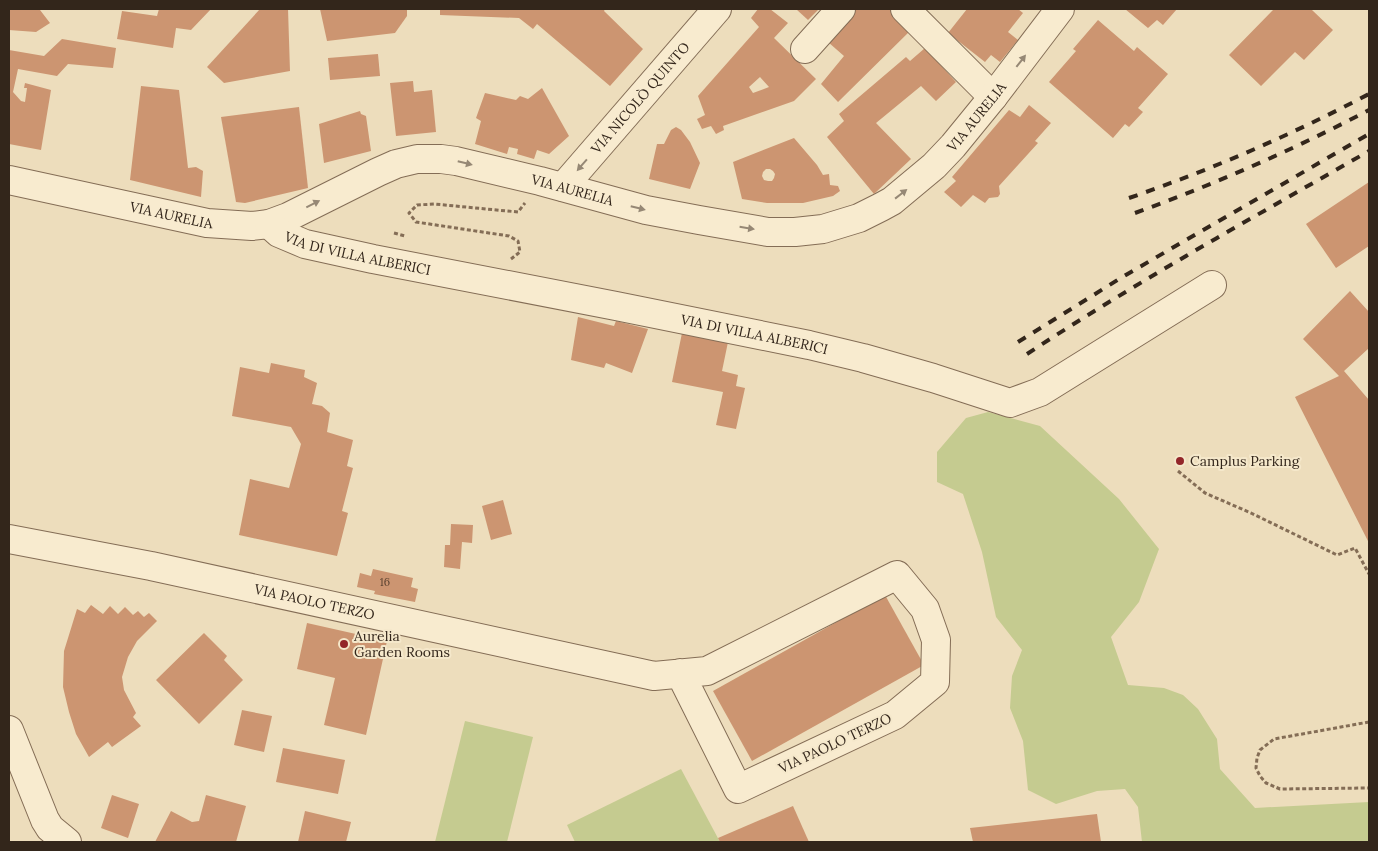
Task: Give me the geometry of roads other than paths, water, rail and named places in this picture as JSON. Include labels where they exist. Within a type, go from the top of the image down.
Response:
[{"type":"street","name":"VIA NICOLÒ QUINTO","points":[[551,184],[717,9]]},
{"type":"street","points":[[805,49],[841,9]]},
{"type":"street","points":[[904,9],[993,97]]},
{"type":"street","name":"VIA AURELIA","points":[[9,180],[207,223],[238,226],[269,224],[288,217],[387,167],[402,162],[417,159],[441,159],[551,184],[646,210],[699,220],[768,232],[822,229],[869,214],[892,201],[944,157],[993,97],[1060,9]]},
{"type":"street","name":"VIA DI VILLA ALBERICI","points":[[269,224],[279,233],[305,244],[809,345],[880,363],[1010,402],[1040,392],[1212,285]]},
{"type":"street","name":"VIA PAOLO TERZO","points":[[9,539],[151,566],[654,676],[680,673],[707,671],[897,575],[925,609],[936,640],[936,682],[895,715],[738,789],[680,673]]},
{"type":"street","points":[[9,730],[45,820],[50,828],[67,842]]},
{"type":"railway","points":[[1129,198],[1251,150],[1369,94]]},
{"type":"railway","points":[[1135,213],[1254,166],[1369,110]]},
{"type":"railway","points":[[1018,342],[1124,276],[1369,134]]},
{"type":"railway","points":[[1027,354],[1154,275],[1369,151]]},
{"type":"place","name":"Camplus Parking","points":[[1180,461]]},
{"type":"place","name":"Aurelia Garden Rooms","points":[[344,644]]}]
